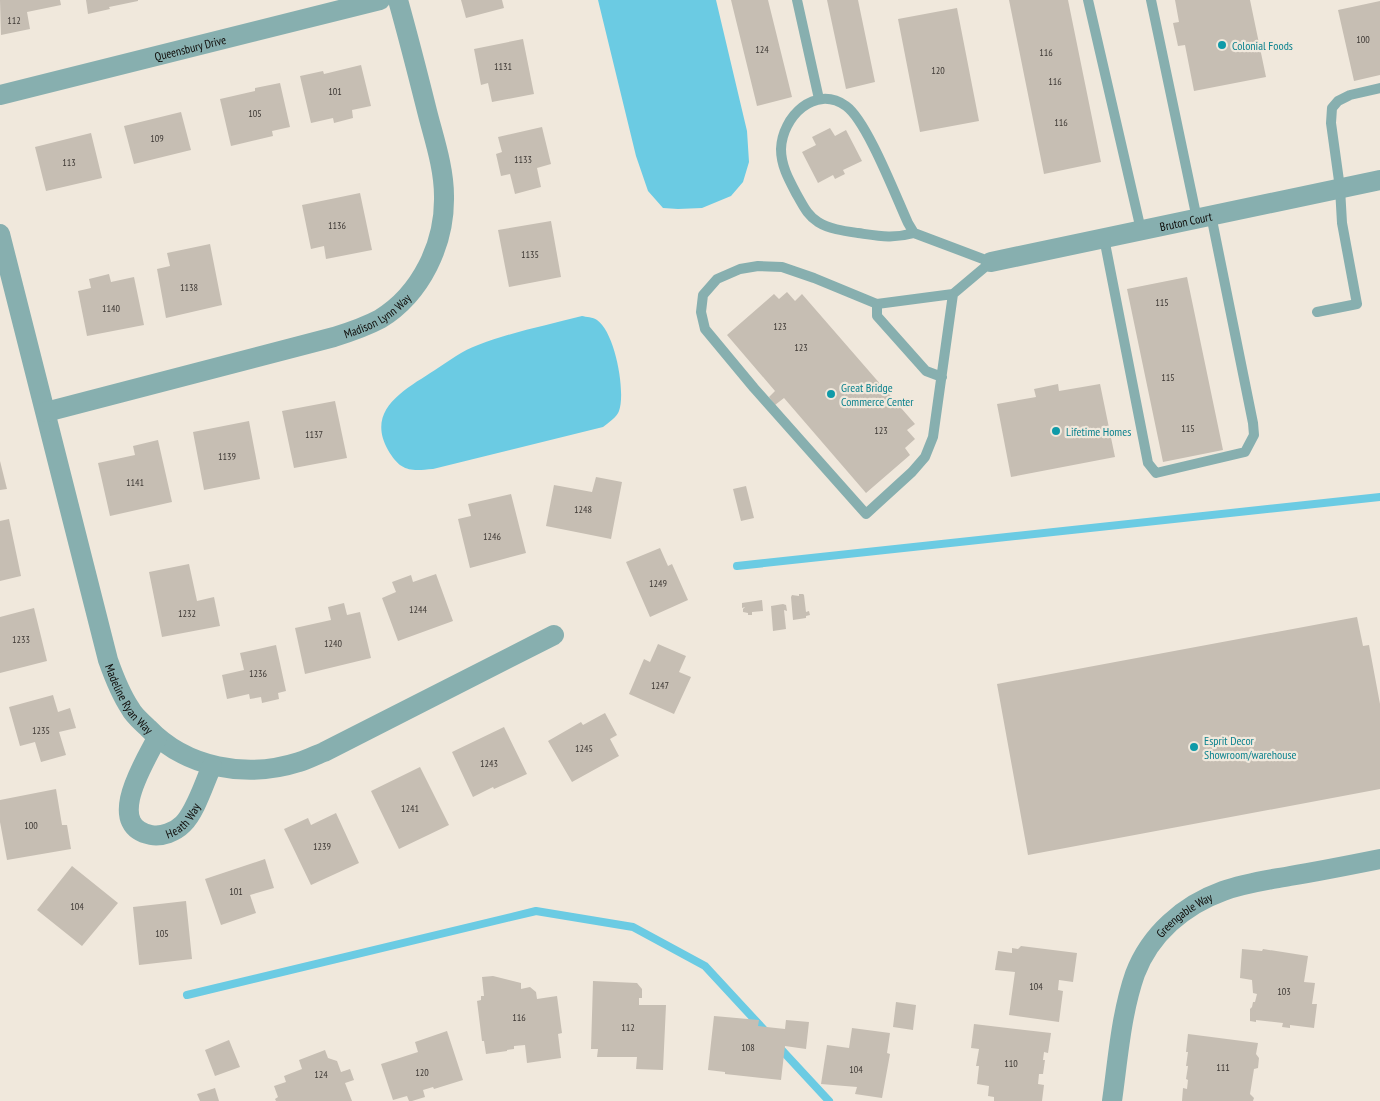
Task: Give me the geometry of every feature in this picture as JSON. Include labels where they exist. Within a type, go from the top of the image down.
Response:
[{"type":"street","name":"Queensbury Drive","points":[[0,95],[380,0]]},
{"type":"street","name":"Madison Lynn Way","points":[[46,412],[334,338],[357,330],[380,318],[400,302],[416,285],[428,266],[438,244],[444,219],[444,195],[439,157],[398,0]]},
{"type":"street","name":"Bruton Court","points":[[991,262],[1380,180]]},
{"type":"street","name":"Madeline Ryan Way","points":[[0,234],[108,660],[116,684],[131,710],[157,738],[172,749],[191,759],[212,766],[240,770],[270,768],[299,762],[324,752],[554,635]]},
{"type":"street","name":"Heath Way","points":[[157,738],[135,780],[130,795],[129,811],[131,820],[141,831],[150,835],[160,835],[169,833],[183,824],[192,811],[212,766]]},
{"type":"street","name":"Greengable Way","points":[[1112,1101],[1126,1009],[1136,973],[1145,953],[1157,936],[1176,917],[1198,902],[1224,890],[1380,859]]},
{"type":"lane","points":[[797,0],[819,99]]},
{"type":"lane","points":[[1088,0],[1141,230]]},
{"type":"lane","points":[[1104,238],[1148,463],[1156,473],[1245,452],[1254,435],[1253,423],[1151,0]]},
{"type":"lane","points":[[1317,312],[1358,304],[1342,223],[1340,188],[1331,123],[1332,108],[1338,100],[1350,95],[1380,88]]},
{"type":"lane","points":[[914,233],[860,120],[846,106],[831,99],[819,99],[802,106],[794,116],[786,131],[781,147],[782,163],[807,213],[818,222],[833,228],[898,238],[914,233],[991,262],[953,294],[877,304],[782,267],[758,266],[740,269],[717,279],[703,295],[700,312],[705,329],[754,388],[866,514],[912,472],[925,457],[933,437],[953,294]]},
{"type":"lane","points":[[877,304],[877,316],[926,371],[942,377]]},
{"type":"water","points":[[598,0],[716,0],[747,131],[749,162],[743,182],[731,196],[702,208],[678,209],[663,208],[648,191],[636,156]]},
{"type":"water","points":[[582,316],[597,320],[603,327],[614,349],[620,377],[621,402],[619,411],[603,427],[433,469],[412,470],[397,463],[388,450],[382,436],[382,423],[385,412],[401,393],[472,347],[516,332]]},
{"type":"building","points":[[0,0],[60,0],[61,5],[27,12],[30,29],[1,35]]},
{"type":"building","points":[[86,0],[138,0],[138,1],[88,14]]},
{"type":"building","points":[[461,0],[502,0],[504,8],[466,18]]},
{"type":"building","points":[[731,0],[768,0],[792,97],[757,106]]},
{"type":"building","points":[[827,0],[858,0],[875,82],[846,89]]},
{"type":"building","points":[[1009,0],[1068,0],[1101,162],[1044,174]]},
{"type":"building","name":"Colonial Foods","points":[[1175,0],[1250,0],[1266,77],[1194,91],[1185,45],[1178,46],[1173,23],[1179,22]]},
{"type":"building","points":[[1380,1],[1380,75],[1354,81],[1338,10]]},
{"type":"building","points":[[957,8],[979,121],[920,132],[898,19]]},
{"type":"building","points":[[523,39],[534,94],[492,102],[488,83],[481,85],[474,49]]},
{"type":"building","points":[[361,65],[371,106],[352,110],[353,118],[334,123],[333,118],[311,123],[300,76],[323,71],[324,74]]},
{"type":"building","points":[[280,83],[290,127],[272,131],[273,136],[231,146],[220,99],[255,91],[255,88]]},
{"type":"building","points":[[181,112],[191,150],[134,164],[124,126]]},
{"type":"building","points":[[542,127],[551,164],[537,168],[541,187],[515,194],[510,174],[501,176],[496,154],[502,152],[498,137]]},
{"type":"building","points":[[830,128],[835,136],[846,130],[862,161],[843,170],[845,174],[835,179],[833,175],[818,183],[802,152],[816,145],[812,137]]},
{"type":"building","points":[[91,133],[102,178],[46,191],[35,147]]},
{"type":"building","points":[[360,193],[372,250],[326,259],[324,246],[311,249],[302,205]]},
{"type":"building","points":[[551,221],[561,277],[509,287],[498,230]]},
{"type":"building","points":[[210,244],[222,305],[166,318],[157,269],[170,266],[167,253]]},
{"type":"building","points":[[109,274],[111,282],[134,277],[144,325],[87,336],[78,291],[91,288],[89,279]]},
{"type":"building","points":[[1187,277],[1223,450],[1163,462],[1127,289]]},
{"type":"building","name":"Great Bridge Commerce Center","points":[[787,292],[795,301],[802,294],[915,424],[907,430],[915,439],[905,448],[910,455],[866,493],[784,398],[775,405],[769,397],[775,391],[727,335],[774,294],[779,299]]},
{"type":"building","name":"Lifetime Homes","points":[[1058,384],[1059,391],[1100,384],[1115,457],[1011,477],[997,404],[1036,397],[1034,389]]},
{"type":"building","points":[[335,401],[347,458],[294,468],[282,411]]},
{"type":"building","points":[[249,421],[260,479],[204,490],[193,432]]},
{"type":"building","points":[[158,440],[172,502],[110,516],[98,463],[135,455],[133,446]]},
{"type":"building","points":[[0,461],[7,489],[0,490]]},
{"type":"building","points":[[596,477],[622,482],[611,539],[546,526],[554,485],[592,492]]},
{"type":"building","points":[[746,486],[754,518],[741,521],[733,489]]},
{"type":"building","points":[[511,494],[526,553],[470,568],[458,519],[471,516],[468,504]]},
{"type":"building","points":[[9,519],[21,576],[0,581],[0,521]]},
{"type":"building","points":[[660,548],[668,566],[672,564],[688,600],[650,617],[626,562]]},
{"type":"building","points":[[189,564],[197,601],[214,597],[220,626],[162,637],[149,572]]},
{"type":"building","points":[[436,574],[453,621],[398,641],[382,598],[396,592],[392,582],[411,575],[413,582]]},
{"type":"building","points":[[799,594],[804,595],[806,612],[809,611],[810,615],[806,616],[806,618],[793,620],[791,597],[792,595],[799,596]]},
{"type":"building","points":[[762,600],[763,611],[752,612],[752,615],[743,612],[745,607],[742,608],[742,603]]},
{"type":"building","points":[[344,603],[347,615],[360,612],[371,658],[305,674],[295,628],[331,620],[328,607]]},
{"type":"building","points":[[786,605],[787,611],[784,610],[786,629],[773,631],[771,606]]},
{"type":"building","points":[[34,608],[47,661],[0,673],[0,617]]},
{"type":"building","name":"Esprit Decor Showroom/warehouse","points":[[1357,617],[1363,646],[1369,645],[1380,704],[1380,789],[1028,855],[997,684]]},
{"type":"building","points":[[658,644],[686,656],[679,672],[691,677],[674,714],[629,694],[644,659],[650,662]]},
{"type":"building","points":[[276,645],[286,691],[278,693],[279,699],[262,703],[261,697],[250,699],[249,694],[227,699],[222,675],[244,670],[240,653]]},
{"type":"building","points":[[53,695],[58,712],[70,708],[76,728],[59,732],[66,755],[41,762],[35,742],[20,746],[9,707]]},
{"type":"building","points":[[605,713],[617,735],[610,739],[619,756],[572,782],[548,741],[581,722],[583,725]]},
{"type":"building","points":[[504,727],[527,774],[473,797],[452,752]]},
{"type":"building","points":[[420,767],[449,825],[399,849],[371,791]]},
{"type":"building","points":[[56,789],[62,825],[67,825],[71,849],[7,860],[0,822],[0,800]]},
{"type":"building","points":[[336,813],[359,863],[311,885],[284,829],[308,818],[311,825]]},
{"type":"building","points":[[265,859],[274,888],[250,895],[256,913],[221,925],[205,879]]},
{"type":"building","points":[[72,866],[118,903],[82,946],[37,910]]},
{"type":"building","points":[[186,901],[192,959],[139,965],[133,907]]},
{"type":"building","points":[[1021,946],[1077,953],[1073,982],[1059,980],[1058,990],[1063,991],[1059,1022],[1009,1015],[1015,972],[995,970],[998,951],[1012,953],[1012,948],[1018,949]]},
{"type":"building","points":[[1242,949],[1262,951],[1263,949],[1308,956],[1304,982],[1315,983],[1312,1004],[1317,1004],[1314,1028],[1290,1025],[1290,1028],[1282,1027],[1283,1023],[1250,1021],[1250,1009],[1253,1002],[1255,1002],[1257,994],[1253,993],[1252,980],[1240,978]]},
{"type":"building","points":[[493,976],[521,983],[521,989],[530,987],[536,992],[537,999],[557,996],[562,1033],[558,1034],[561,1058],[527,1063],[525,1045],[514,1046],[514,1049],[507,1051],[486,1054],[484,1041],[482,1041],[477,1001],[481,1000],[481,996],[484,996],[482,977]]},
{"type":"building","points":[[593,981],[637,983],[642,989],[642,998],[639,998],[639,1005],[666,1005],[663,1070],[636,1069],[637,1057],[597,1057],[598,1049],[591,1049]]},
{"type":"building","points":[[896,1002],[916,1005],[913,1030],[893,1027]]},
{"type":"building","points":[[714,1016],[759,1020],[758,1026],[785,1029],[786,1020],[809,1022],[806,1049],[785,1046],[781,1080],[725,1074],[725,1072],[708,1070]]},
{"type":"building","points":[[974,1024],[1051,1033],[1048,1053],[1044,1052],[1043,1074],[1039,1074],[1038,1084],[1044,1085],[1042,1101],[994,1101],[994,1097],[988,1096],[989,1086],[977,1084],[979,1066],[976,1066],[979,1049],[971,1048]]},
{"type":"building","points":[[852,1028],[890,1033],[887,1053],[890,1054],[882,1098],[855,1094],[857,1087],[821,1084],[827,1045],[849,1048]]},
{"type":"building","points":[[447,1031],[463,1080],[434,1089],[433,1087],[423,1090],[425,1097],[412,1101],[409,1101],[407,1096],[393,1100],[381,1064],[418,1052],[415,1042]]},
{"type":"building","points":[[1188,1034],[1258,1043],[1256,1054],[1259,1058],[1258,1068],[1254,1069],[1250,1094],[1254,1098],[1253,1101],[1182,1101],[1183,1088],[1187,1089],[1188,1080],[1186,1079],[1188,1066],[1186,1066],[1188,1052],[1186,1052]]},
{"type":"building","points":[[229,1040],[240,1067],[215,1076],[205,1050]]},
{"type":"building","points":[[325,1050],[328,1058],[337,1061],[341,1072],[350,1069],[354,1080],[345,1083],[352,1101],[276,1101],[275,1099],[278,1097],[274,1086],[286,1082],[284,1076],[302,1069],[299,1060]]},
{"type":"building","points":[[215,1088],[219,1101],[200,1101],[197,1094]]},
{"type":"waterway","points":[[737,566],[1380,497]]},
{"type":"waterway","points":[[187,995],[536,911],[633,927],[705,966],[767,1033]]},
{"type":"waterway","points":[[778,1046],[829,1101]]},
{"type":"place","name":"Colonial Foods","points":[[1222,45]]},
{"type":"place","name":"Great Bridge Commerce Center","points":[[831,394]]},
{"type":"place","name":"Lifetime Homes","points":[[1056,431]]},
{"type":"place","name":"Esprit Decor Showroom/warehouse","points":[[1194,747]]}]
